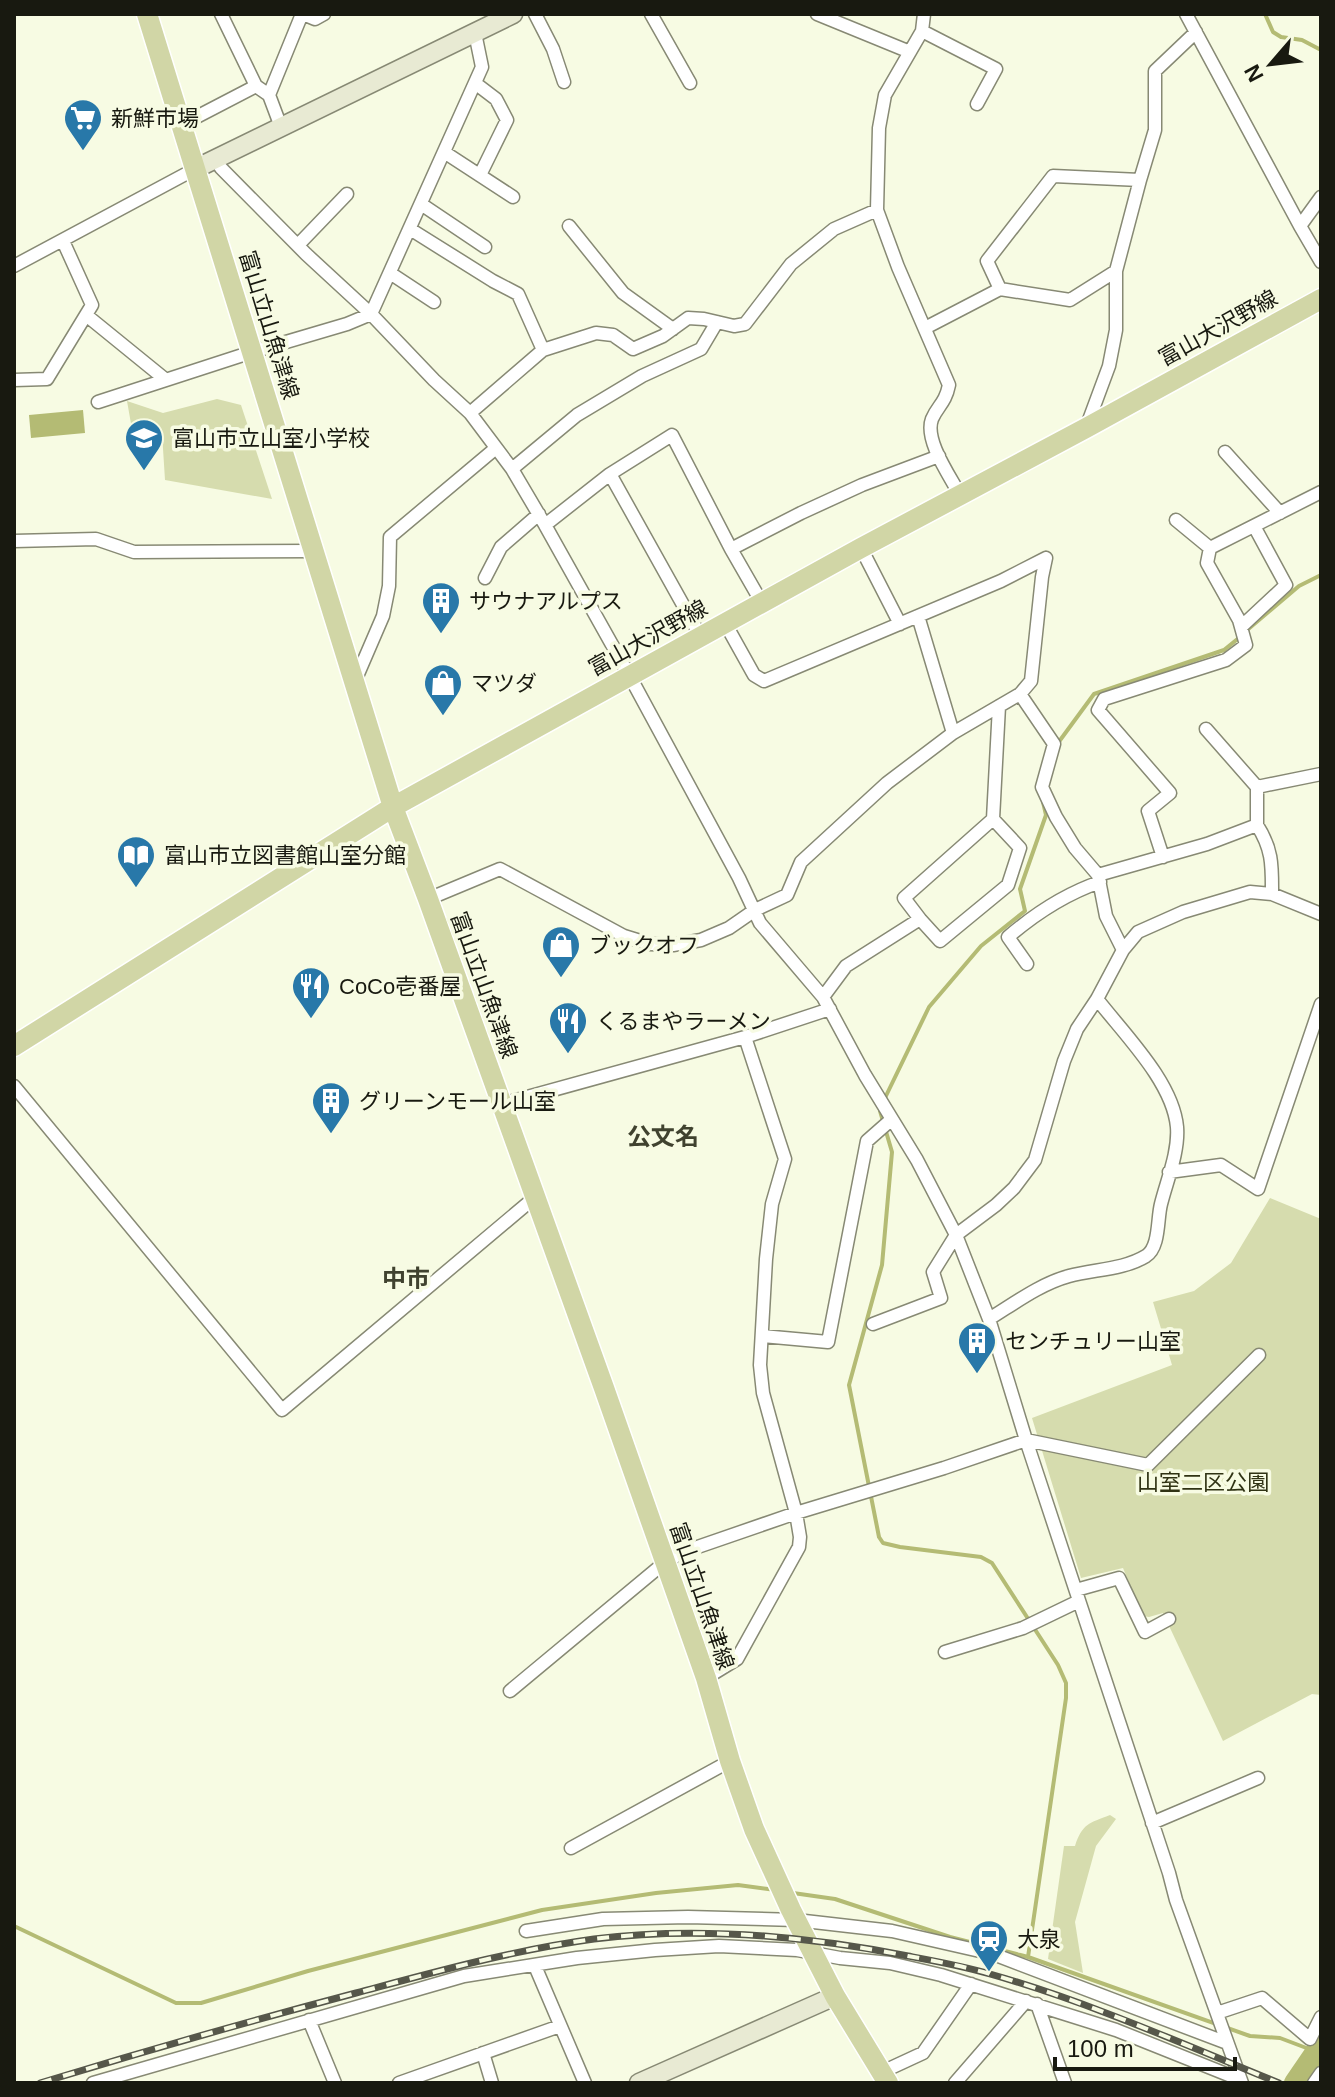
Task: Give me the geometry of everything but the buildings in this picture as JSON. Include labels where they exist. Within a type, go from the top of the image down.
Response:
[{"type":"main road","name":"富山立山魚津線","points":[[147,14],[393,807],[604,1388],[706,1678],[754,1829],[835,1996],[885,2078]]},
{"type":"main road","name":"富山大沢野線","points":[[14,1046],[393,807],[861,548],[1321,299]]},
{"type":"street","points":[[221,14],[256,86],[269,95],[281,127]]},
{"type":"street","points":[[269,95],[303,14],[315,19],[324,14]]},
{"type":"street","points":[[14,266],[195,169],[513,14]]},
{"type":"street","points":[[535,14],[553,49],[564,82]]},
{"type":"street","points":[[651,14],[690,83]]},
{"type":"street","points":[[817,14],[910,52]]},
{"type":"street","points":[[924,14],[922,31],[885,95],[879,128],[877,210],[949,385],[946,399],[932,419],[929,435],[960,495]]},
{"type":"street","points":[[1186,14],[1321,262]]},
{"type":"street","points":[[922,31],[996,69],[977,104]]},
{"type":"street","points":[[1086,428],[1109,366],[1116,330],[1116,271],[1155,130],[1155,71],[1196,32]]},
{"type":"street","points":[[98,402],[371,314],[482,67],[475,33]]},
{"type":"street","points":[[475,83],[496,99],[507,120],[480,175]]},
{"type":"street","points":[[181,125],[256,86]]},
{"type":"street","points":[[444,152],[513,197]]},
{"type":"street","points":[[215,159],[470,413],[512,469],[629,676],[760,923],[823,997],[865,1075],[917,1160],[956,1235],[989,1319],[1176,1900],[1242,2082]]},
{"type":"street","points":[[1000,289],[987,261],[1053,176],[1140,180]]},
{"type":"street","points":[[298,245],[347,194]]},
{"type":"street","points":[[1300,226],[1321,197]]},
{"type":"street","points":[[421,204],[485,247]]},
{"type":"street","points":[[470,413],[543,350],[596,333],[613,335],[633,349],[663,336],[688,318],[734,326],[745,324],[791,264],[834,229],[877,210]]},
{"type":"street","points":[[569,226],[623,293],[673,329]]},
{"type":"street","points":[[410,229],[518,294],[543,350]]},
{"type":"street","points":[[14,380],[47,379],[92,305],[63,241]]},
{"type":"street","points":[[925,328],[1000,289],[1070,300],[1116,271]]},
{"type":"street","points":[[390,273],[434,302]]},
{"type":"street","points":[[86,315],[166,380]]},
{"type":"street","points":[[512,469],[577,415],[642,376],[701,349],[717,322]]},
{"type":"street","points":[[485,578],[501,547],[672,435],[762,603]]},
{"type":"street","points":[[354,683],[383,616],[389,586],[390,537],[496,448]]},
{"type":"street","points":[[1225,452],[1280,513]]},
{"type":"street","points":[[731,549],[862,485],[939,456]]},
{"type":"street","points":[[610,474],[701,637]]},
{"type":"street","points":[[1210,548],[1321,492]]},
{"type":"street","points":[[1176,520],[1210,548]]},
{"type":"street","points":[[1241,627],[1286,585],[1254,526]]},
{"type":"street","points":[[14,541],[96,539],[134,552],[314,551]]},
{"type":"street","points":[[861,548],[900,624]]},
{"type":"street","points":[[1163,857],[1148,811],[1170,793],[1098,710],[1104,699],[1226,660],[1246,645],[1241,627],[1207,563],[1210,548]]},
{"type":"street","points":[[428,899],[500,869],[624,936],[650,944],[673,945],[701,940],[729,928],[755,910],[787,895],[801,862],[887,783],[953,733],[1020,694],[1031,681],[1046,558],[1001,581],[764,681],[754,675],[725,623]]},
{"type":"street","points":[[918,616],[953,733]]},
{"type":"street","points":[[1020,694],[1054,744],[1042,787],[1075,848],[1099,879],[1106,916],[1123,950]]},
{"type":"street","points":[[993,819],[1020,848],[1008,885],[940,941],[904,898],[993,819],[999,706]]},
{"type":"street","points":[[1206,729],[1257,787],[1257,825],[1266,838],[1272,856],[1272,894]]},
{"type":"street","points":[[1257,787],[1321,774]]},
{"type":"street","points":[[1027,964],[1008,937],[1032,916],[1099,879],[1257,825]]},
{"type":"street","points":[[873,1324],[941,1298],[933,1272],[956,1235],[1014,1188],[1035,1160],[1064,1061],[1077,1029],[1123,950],[1138,932],[1183,912],[1250,892],[1272,894],[1321,914]]},
{"type":"street","points":[[823,997],[846,966],[920,919]]},
{"type":"street","points":[[989,1319],[1044,1285],[1127,1264],[1149,1254],[1155,1243],[1159,1209],[1176,1147],[1173,1105],[1160,1079],[1097,999]]},
{"type":"street","points":[[1169,1172],[1221,1165],[1258,1189],[1321,1004]]},
{"type":"street","points":[[502,1104],[745,1037],[830,1009]]},
{"type":"street","points":[[706,1678],[737,1659],[799,1547],[800,1537],[763,1393],[760,1365],[772,1204],[785,1159],[745,1037]]},
{"type":"street","points":[[14,1086],[282,1410],[534,1198]]},
{"type":"street","points":[[762,1336],[828,1342],[867,1141],[892,1119]]},
{"type":"street","points":[[510,1691],[664,1563],[683,1552],[1026,1440],[1148,1465],[1259,1355]]},
{"type":"street","points":[[945,1652],[1023,1628],[1077,1596],[1119,1578],[1145,1632],[1169,1619]]},
{"type":"street","points":[[571,1848],[730,1761]]},
{"type":"street","points":[[1152,1823],[1258,1778]]},
{"type":"street","points":[[526,1931],[603,1919],[688,1917],[796,1920],[892,1931],[993,1954],[1227,2043]]},
{"type":"street","points":[[93,2083],[464,1976],[577,1958],[719,1946],[797,1950],[890,1963],[971,1984],[1116,2030],[1242,2082]]},
{"type":"street","points":[[535,1966],[585,2083]]},
{"type":"street","points":[[885,2078],[923,2053],[971,1984]]},
{"type":"street","points":[[639,2083],[835,1996]]},
{"type":"street","points":[[1217,2013],[1262,1998],[1310,2039],[1321,2017]]},
{"type":"street","points":[[955,2083],[1032,2002]]},
{"type":"street","points":[[1032,2002],[1065,2083]]},
{"type":"street","points":[[309,2020],[335,2083]]},
{"type":"street","points":[[399,2083],[560,2026]]},
{"type":"street","points":[[483,2053],[492,2083]]},
{"type":"street","points":[[1314,2083],[1321,2073]]},
{"type":"green space","points":[[217,399],[241,405],[272,499],[165,480],[162,433],[133,435],[127,401],[163,413]]},
{"type":"green space","name":"山室二区公園","points":[[1270,1198],[1321,1219],[1321,1695],[1312,1694],[1223,1741],[1163,1613],[1143,1616],[1123,1568],[1081,1578],[1032,1418],[1172,1365],[1153,1302],[1194,1291],[1231,1263]]},
{"type":"green space","points":[[1110,1815],[1116,1819],[1096,1846],[1075,1922],[1083,1973],[1048,1959],[1064,1846],[1075,1846],[1087,1825]]},
{"type":"shaded area","points":[[83,410],[85,433],[31,438],[29,415]]},
{"type":"waterway","points":[[1265,14],[1273,32],[1281,37],[1302,40],[1321,50]]},
{"type":"waterway","points":[[1246,631],[1299,586],[1321,575]]},
{"type":"waterway","points":[[1058,743],[1094,694],[1224,650],[1240,637]]},
{"type":"waterway","points":[[884,1100],[929,1007],[981,946],[1025,911],[1020,889],[1046,815],[1043,802]]},
{"type":"waterway","points":[[881,1109],[892,1152],[882,1265],[849,1385],[879,1537],[883,1543],[900,1547],[981,1557],[992,1563],[1058,1665],[1066,1683],[1028,1957]]},
{"type":"waterway","points":[[14,1926],[176,2003],[201,2003],[308,1971],[542,1910],[656,1893],[738,1885],[776,1890]]},
{"type":"waterway","points":[[793,1893],[835,1899],[950,1937],[1028,1957],[1250,2036],[1280,2038],[1317,2052]]},
{"type":"waterway","points":[[1295,2083],[1321,2045]]},
{"type":"railway","points":[[40,2083],[237,2025],[474,1962],[594,1939],[673,1933],[791,1938],[869,1949],[970,1969],[1100,2011],[1279,2083]]},
{"type":"place","name":"新鮮市場","points":[[83,152]]},
{"type":"place","name":"富山市立山室小学校","points":[[144,472]]},
{"type":"place","name":"サウナアルプス","points":[[441,635]]},
{"type":"place","name":"マツダ","points":[[443,717]]},
{"type":"place","name":"富山市立図書館山室分館","points":[[136,889]]},
{"type":"place","name":"ブックオフ","points":[[561,979]]},
{"type":"place","name":"CoCo壱番屋","points":[[311,1020]]},
{"type":"place","name":"くるまやラーメン","points":[[568,1055]]},
{"type":"place","name":"グリーンモール山室","points":[[331,1135]]},
{"type":"place","name":"センチュリー山室","points":[[977,1375]]},
{"type":"place","name":"大泉","points":[[989,1973]]},
{"type":"district","name":"公文名","points":[[663,1136]]},
{"type":"district","name":"中市","points":[[406,1278]]}]
